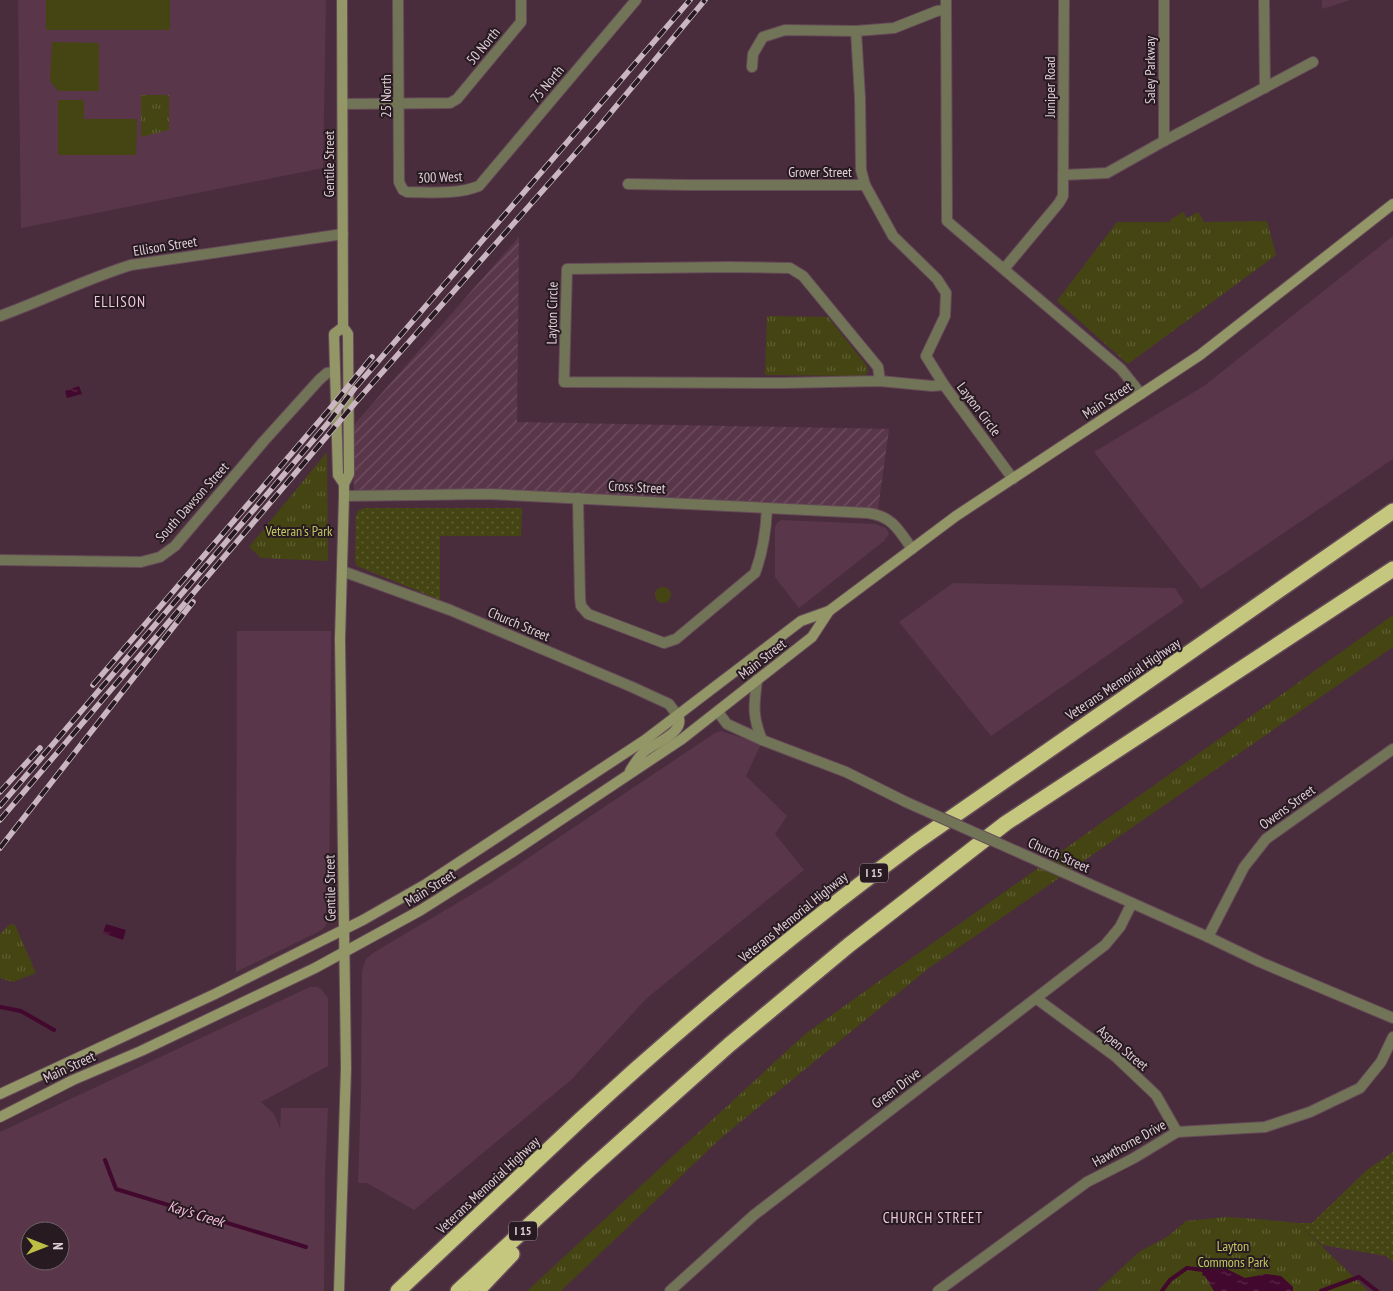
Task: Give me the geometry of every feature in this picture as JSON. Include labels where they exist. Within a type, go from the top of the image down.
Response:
[{"type":"highway","name":"Veterans Memorial Highway","points":[[398,1291],[641,1065],[709,1006],[848,893],[915,843],[1393,510]]},
{"type":"highway","name":"I 15","points":[[458,1291],[589,1170],[729,1045],[849,945],[1006,823],[1393,569]]},
{"type":"highway","points":[[477,1291],[589,1170]]},
{"type":"main road","name":"Gentile Street","points":[[339,1291],[346,1068],[341,742],[342,571],[344,484],[349,474],[348,334],[343,327],[342,0]]},
{"type":"main road","name":"Main Street","points":[[0,1094],[215,994],[344,929],[426,884],[645,740],[801,621],[829,611],[956,516],[1214,344],[1393,204]]},
{"type":"main road","name":"Gentile Street","points":[[343,327],[334,334],[334,372],[338,475],[344,484]]},
{"type":"main road","name":"Main Street","points":[[0,1117],[73,1080],[149,1047],[345,953],[421,910],[682,739],[812,637],[829,611]]},
{"type":"main road","points":[[625,778],[643,753],[678,729],[680,721],[678,716]]},
{"type":"street","name":"25 North","points":[[398,0],[399,182],[403,190]]},
{"type":"street","name":"50 North","points":[[400,104],[450,103],[457,99],[521,22],[521,0]]},
{"type":"street","name":"75 North","points":[[478,186],[636,0]]},
{"type":"street","name":"Juniper Road","points":[[1004,269],[1063,196],[1064,0]]},
{"type":"street","name":"Saley Parkway","points":[[1164,0],[1164,141]]},
{"type":"street","points":[[1264,0],[1265,88]]},
{"type":"street","points":[[752,67],[753,54],[763,37],[785,30],[856,31],[894,28],[937,11],[946,5]]},
{"type":"street","points":[[946,5],[947,222],[1121,369],[1141,394]]},
{"type":"street","points":[[856,31],[860,98],[861,170],[865,185]]},
{"type":"street","points":[[1063,175],[1108,173],[1313,62]]},
{"type":"street","points":[[343,104],[400,104]]},
{"type":"street","name":"Grover Street","points":[[628,184],[865,185],[893,236],[937,279],[946,293],[945,316],[926,356],[944,385]]},
{"type":"street","name":"300 West","points":[[403,190],[406,192],[458,192],[478,186]]},
{"type":"street","name":"Ellison Street","points":[[0,316],[54,296],[98,276],[131,265],[343,234]]},
{"type":"street","name":"Layton Circle","points":[[880,381],[878,368],[803,276],[790,268],[567,269],[564,382],[783,383],[880,381],[932,386],[944,385],[1013,479]]},
{"type":"street","name":"South Dawson Street","points":[[0,560],[142,562],[160,557],[175,546],[318,380],[327,373],[334,372]]},
{"type":"street","name":"Cross Street","points":[[344,496],[488,494],[878,514],[892,522],[912,548]]},
{"type":"street","points":[[578,498],[581,606],[588,614],[664,643],[676,639],[755,573],[761,558],[767,508]]},
{"type":"street","name":"Church Street","points":[[342,571],[450,610],[632,687],[669,704],[678,716]]},
{"type":"street","points":[[758,680],[754,713],[755,723],[762,740]]},
{"type":"street","name":"Church Street","points":[[718,712],[727,724],[762,740],[846,772],[906,802],[1260,962],[1393,1018]]},
{"type":"street","name":"Owens Street","points":[[1208,937],[1244,867],[1266,839],[1393,749]]},
{"type":"street","name":"Green Drive","points":[[670,1291],[754,1215],[1105,945],[1120,927],[1132,904]]},
{"type":"street","name":"Aspen Street","points":[[1037,999],[1116,1057],[1156,1095],[1177,1132]]},
{"type":"street","name":"Hawthorne Drive","points":[[938,1291],[1087,1182],[1134,1158],[1177,1132],[1265,1127],[1310,1112],[1360,1088],[1381,1062],[1393,1037]]},
{"type":"shaded area","points":[[18,0],[326,0],[323,168],[21,228]]},
{"type":"shaded area","points":[[1322,0],[1350,0],[1322,9]]},
{"type":"shaded area","points":[[1393,236],[1393,459],[1201,589],[1094,452],[1204,386]]},
{"type":"shaded area","points":[[519,237],[517,422],[889,429],[878,509],[354,491],[352,427]]},
{"type":"shaded area","points":[[781,520],[875,524],[886,528],[889,534],[884,541],[799,608],[775,577],[775,527]]},
{"type":"shaded area","points":[[953,583],[1175,588],[1184,602],[991,736],[899,622]]},
{"type":"shaded area","points":[[237,631],[331,631],[329,919],[325,927],[320,931],[236,972]]},
{"type":"shaded area","points":[[721,731],[761,744],[746,776],[787,816],[775,834],[804,870],[647,998],[571,1080],[414,1210],[367,1183],[358,1183],[362,971],[366,959],[491,883],[715,733]]},
{"type":"shaded area","points":[[310,987],[321,989],[328,998],[328,1066],[261,1102],[274,1114],[280,1128],[281,1108],[328,1108],[325,1173],[324,1291],[0,1291],[0,1132]]},
{"type":"green space","points":[[46,0],[170,0],[170,30],[46,30]]},
{"type":"green space","points":[[52,42],[99,43],[99,91],[58,91],[50,81]]},
{"type":"green space","points":[[141,95],[169,95],[169,130],[141,137]]},
{"type":"green space","points":[[58,100],[84,100],[84,119],[137,119],[136,155],[58,155]]},
{"type":"green space","points":[[1183,212],[1187,218],[1198,212],[1204,222],[1267,221],[1276,255],[1128,364],[1057,301],[1117,222],[1170,222],[1170,220]]},
{"type":"green space","points":[[767,316],[828,317],[867,366],[868,372],[865,376],[765,375]]},
{"type":"green space","name":"Veteran's Park","points":[[327,452],[328,561],[261,558],[249,547]]},
{"type":"green space","points":[[364,508],[522,508],[521,536],[440,536],[440,600],[357,566],[355,560],[356,516],[358,511]]},
{"type":"green space","points":[[663,587],[669,589],[671,595],[669,601],[663,603],[657,601],[655,595],[657,589]]},
{"type":"green space","points":[[1393,615],[1393,647],[929,968],[721,1138],[561,1291],[527,1291],[805,1034]]},
{"type":"green space","points":[[10,924],[15,925],[36,973],[13,982],[0,978],[0,934]]},
{"type":"green space","points":[[1393,1152],[1393,1262],[1386,1256],[1322,1245],[1298,1223],[1312,1223],[1367,1170]]},
{"type":"green space","name":"Layton Commons Park","points":[[1226,1217],[1298,1223],[1368,1291],[1097,1291],[1139,1252],[1167,1237],[1186,1221]]},
{"type":"water","points":[[79,386],[82,394],[67,398],[65,391]]},
{"type":"water","points":[[106,924],[126,930],[123,940],[103,933]]},
{"type":"water","points":[[1204,1267],[1227,1269],[1245,1278],[1266,1274],[1281,1276],[1293,1287],[1293,1291],[1214,1291],[1205,1276],[1202,1275]]},
{"type":"waterway","name":"Kay's Creek","points":[[0,1007],[21,1011],[54,1030]]},
{"type":"waterway","name":"Kay's Creek","points":[[105,1160],[116,1189],[306,1247]]},
{"type":"waterway","name":"Kay's Creek","points":[[1162,1291],[1170,1280],[1187,1268],[1203,1270],[1207,1273]]},
{"type":"waterway","name":"Kay's Creek","points":[[1321,1291],[1359,1277],[1377,1291]]},
{"type":"railway","points":[[0,806],[328,423],[355,388],[690,0]]},
{"type":"railway","points":[[0,820],[356,402],[598,128],[705,0]]},
{"type":"railway","points":[[93,685],[372,357]]},
{"type":"railway","points":[[0,848],[193,602]]},
{"type":"railway","points":[[0,792],[40,748]]},
{"type":"district","name":"ELLISON","points":[[120,302]]},
{"type":"district","name":"CHURCH STREET","points":[[933,1218]]}]
